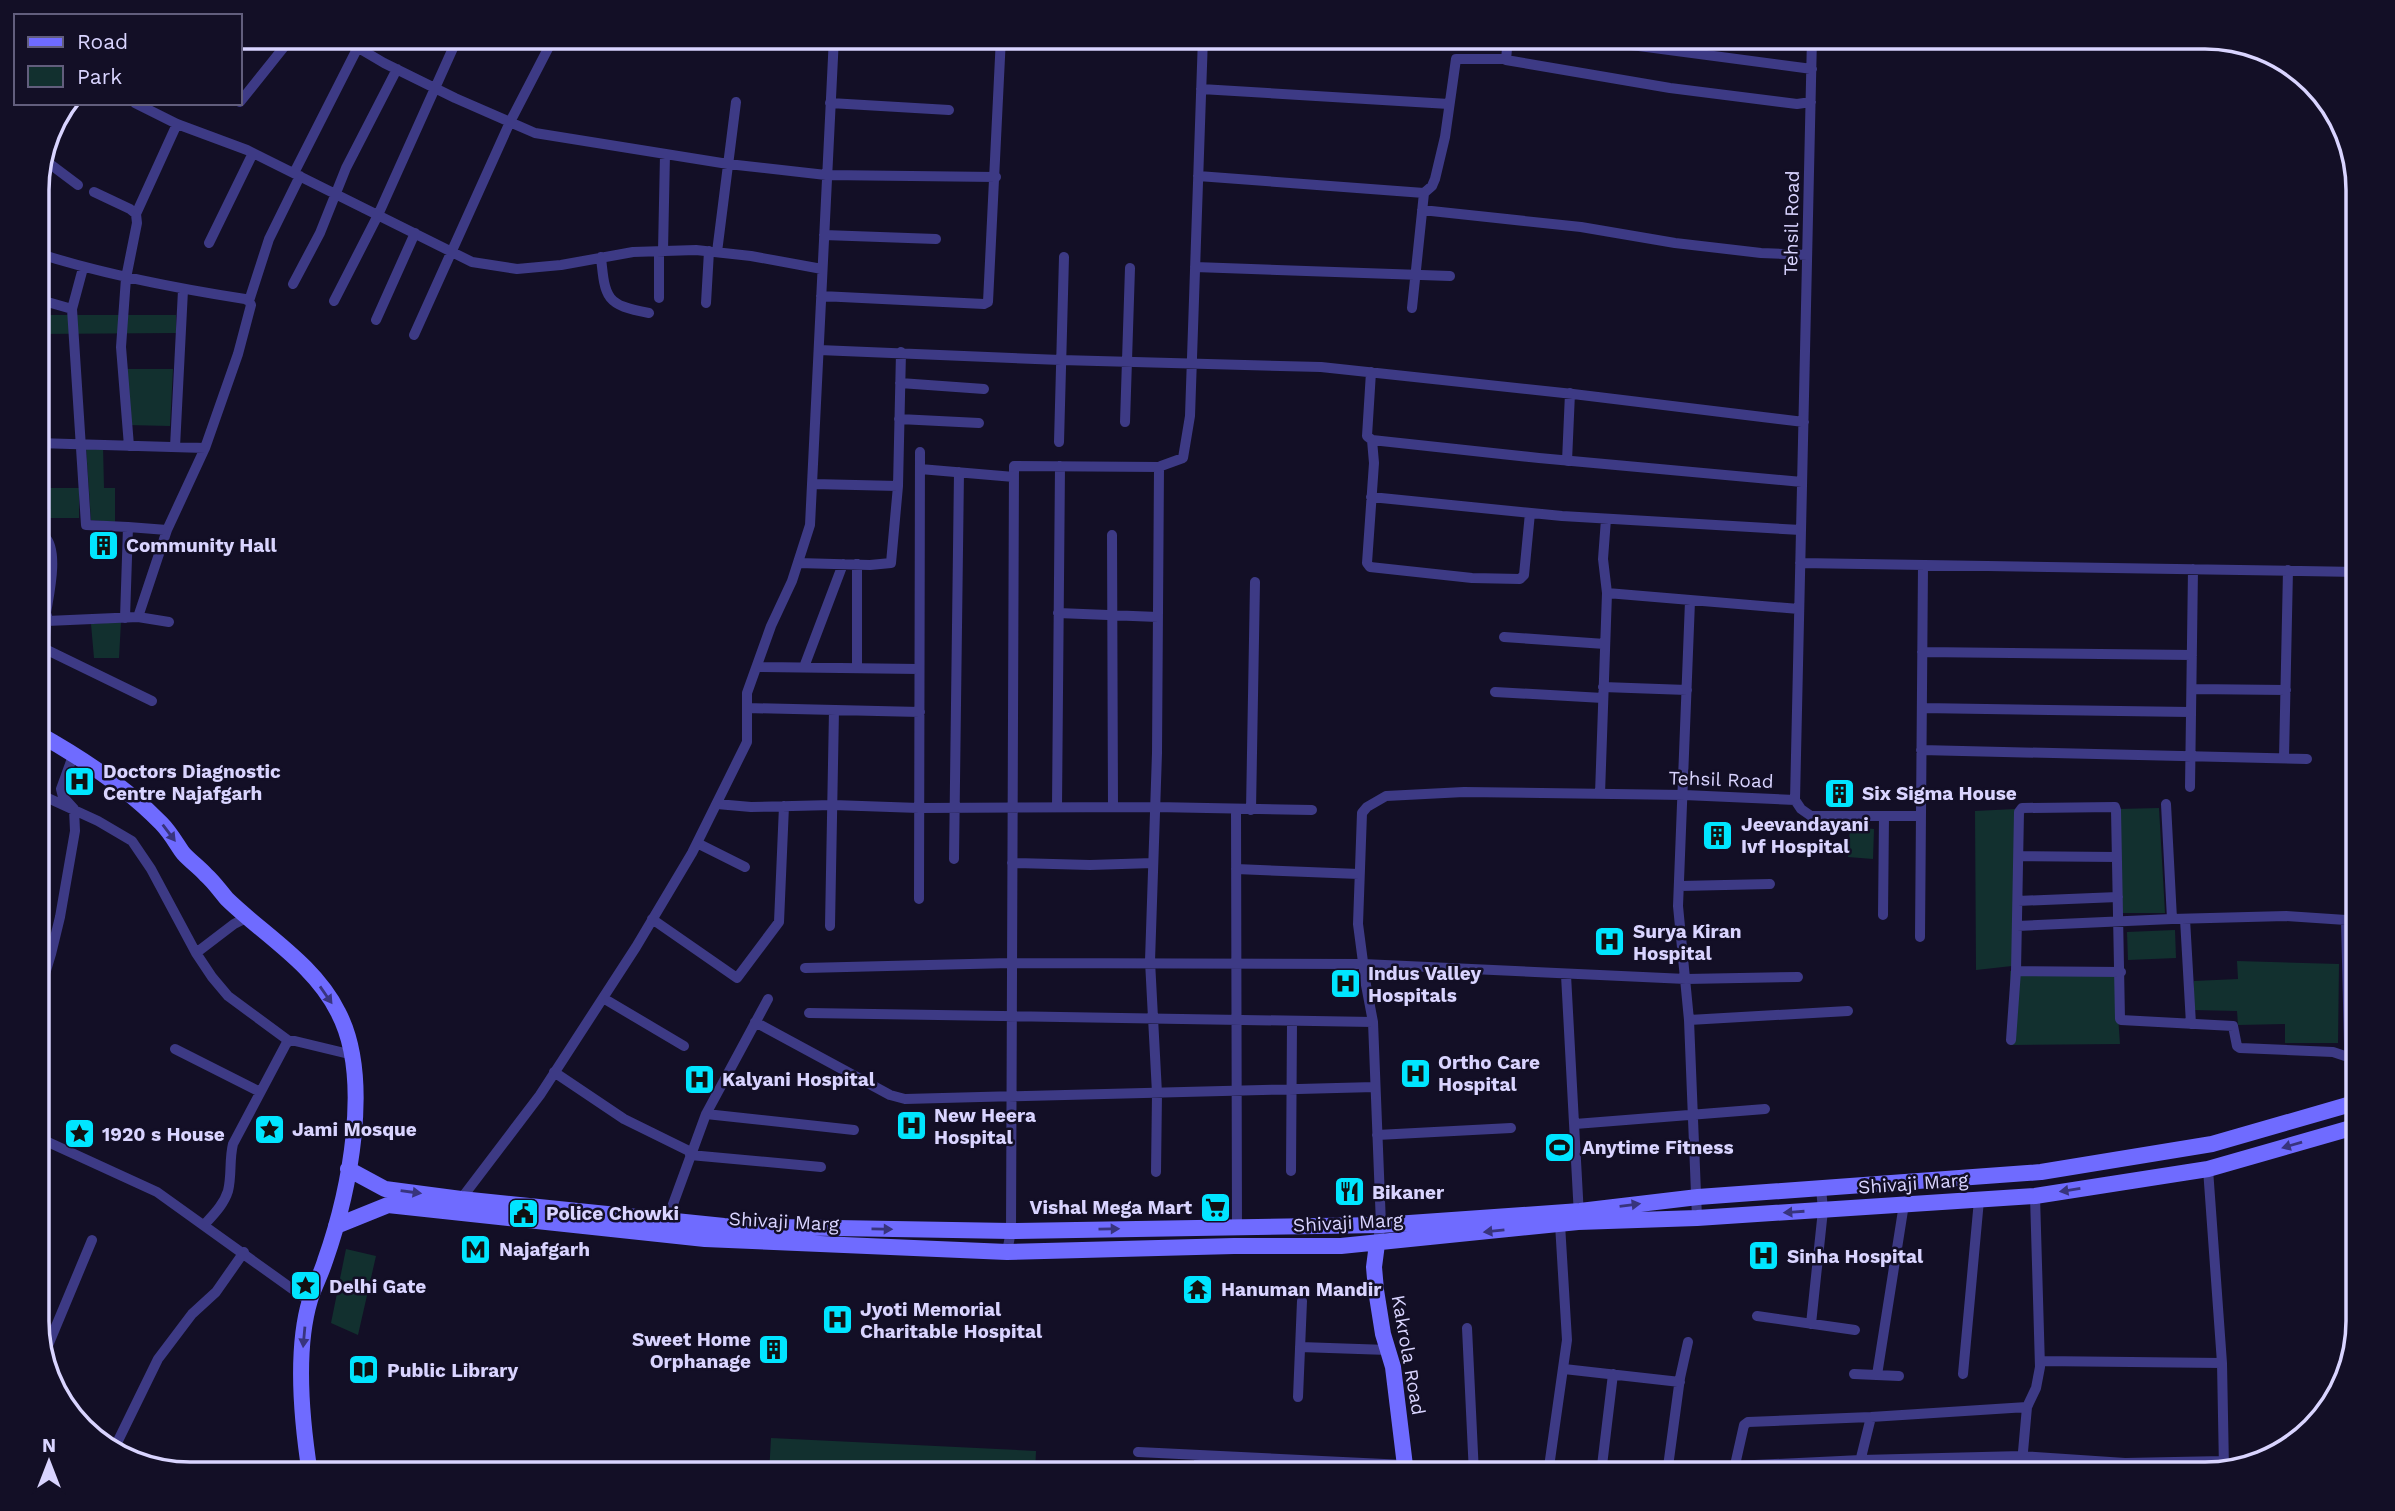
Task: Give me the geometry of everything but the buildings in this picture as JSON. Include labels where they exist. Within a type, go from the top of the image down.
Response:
[{"type":"main road","points":[[49,739],[74,753],[116,783],[163,824],[185,855],[227,898],[312,975],[338,1012],[353,1055],[356,1083],[348,1168],[336,1226],[309,1301],[304,1334],[303,1408],[309,1462]]},
{"type":"main road","name":"Shivaji Marg","points":[[336,1226],[388,1205],[461,1206],[669,1219],[1007,1252],[1377,1244],[1560,1224],[1579,1217],[1698,1197],[2041,1172],[2212,1143],[2346,1105]]},
{"type":"main road","name":"Shivaji Marg","points":[[348,1168],[385,1189],[461,1206],[660,1234],[705,1239],[844,1237],[1011,1231],[1381,1225],[1579,1217],[1697,1218],[2035,1196],[2208,1168],[2346,1130]]},
{"type":"main road","name":"Kakrola Road","points":[[1377,1244],[1374,1267],[1382,1334],[1393,1367],[1405,1462]]},
{"type":"street","points":[[242,100],[282,49]]},
{"type":"street","points":[[138,617],[167,530],[205,447],[238,354],[250,311],[249,301],[269,239],[353,49]]},
{"type":"street","points":[[365,49],[434,88],[535,133],[728,164],[826,175],[996,177]]},
{"type":"street","points":[[334,301],[378,215],[452,49]]},
{"type":"street","points":[[414,335],[510,122],[548,49]]},
{"type":"street","points":[[461,1206],[540,1095],[652,919],[697,843],[747,742],[747,693],[771,626],[798,563],[810,525],[833,49]]},
{"type":"street","points":[[821,296],[984,304],[988,302],[1001,49]]},
{"type":"street","points":[[1007,1252],[1011,1231],[1014,477],[1016,465],[1160,467],[1184,456],[1190,416],[1203,49]]},
{"type":"street","points":[[1506,59],[1507,49]]},
{"type":"street","points":[[1661,49],[1812,69]]},
{"type":"street","name":"Tehsil Road","points":[[1377,1244],[1381,1225],[1373,1022],[1358,924],[1362,813],[1367,807],[1386,796],[1464,792],[1684,795],[1795,800],[1812,49]]},
{"type":"street","points":[[1198,177],[1423,193],[1432,186],[1435,179],[1445,137],[1457,58],[1506,59],[1670,88],[1797,104],[1811,102]]},
{"type":"street","points":[[293,284],[320,233],[346,168],[397,69]]},
{"type":"street","points":[[1201,89],[1449,104]]},
{"type":"street","points":[[706,303],[736,102]]},
{"type":"street","points":[[830,103],[949,110]]},
{"type":"street","points":[[141,105],[177,124],[253,153],[472,262],[517,268],[561,265],[633,252],[713,252],[751,256],[822,270]]},
{"type":"street","points":[[129,446],[121,347],[126,278],[137,223],[136,214],[177,124]]},
{"type":"street","points":[[209,243],[253,153]]},
{"type":"street","points":[[659,298],[665,154]]},
{"type":"street","points":[[52,165],[78,185]]},
{"type":"street","points":[[94,192],[136,214]]},
{"type":"street","points":[[1412,308],[1423,193]]},
{"type":"street","points":[[1422,210],[1581,227],[1675,243],[1807,255]]},
{"type":"street","points":[[376,320],[415,233]]},
{"type":"street","points":[[824,235],[936,239]]},
{"type":"street","points":[[49,257],[126,278],[249,301]]},
{"type":"street","points":[[601,257],[604,284],[613,302],[624,308],[649,313]]},
{"type":"street","points":[[1059,442],[1063,257]]},
{"type":"street","points":[[1195,267],[1450,276]]},
{"type":"street","points":[[83,268],[72,309],[86,525],[167,530]]},
{"type":"street","points":[[1125,422],[1130,268]]},
{"type":"street","points":[[175,447],[183,290]]},
{"type":"street","points":[[49,302],[72,309]]},
{"type":"street","points":[[819,350],[1321,367],[1570,393],[1804,422]]},
{"type":"street","points":[[798,563],[891,563],[898,486],[901,352]]},
{"type":"street","points":[[1371,372],[1367,436],[1372,440],[1802,482]]},
{"type":"street","points":[[900,383],[984,389]]},
{"type":"street","points":[[1567,461],[1570,393]]},
{"type":"street","points":[[899,419],[979,423]]},
{"type":"street","points":[[1372,440],[1374,451],[1368,565],[1472,578],[1520,579],[1524,575],[1530,513]]},
{"type":"street","points":[[49,443],[205,447]]},
{"type":"street","points":[[919,899],[920,452]]},
{"type":"street","points":[[1057,807],[1060,466]]},
{"type":"street","points":[[1156,1172],[1157,1093],[1150,964],[1160,467]]},
{"type":"street","points":[[920,469],[1014,477]]},
{"type":"street","points":[[954,859],[959,472]]},
{"type":"street","points":[[813,484],[898,486]]},
{"type":"street","points":[[1371,497],[1606,519],[1801,530]]},
{"type":"street","points":[[1600,794],[1607,593],[1603,559],[1606,519]]},
{"type":"street","points":[[125,618],[128,527]]},
{"type":"street","points":[[1112,535],[1113,807]]},
{"type":"street","points":[[49,544],[49,591]]},
{"type":"street","points":[[1800,563],[2346,572]]},
{"type":"street","points":[[804,667],[842,564]]},
{"type":"street","points":[[857,564],[857,668]]},
{"type":"street","points":[[1920,937],[1923,565]]},
{"type":"street","points":[[2190,787],[2193,569]]},
{"type":"street","points":[[2284,758],[2288,570]]},
{"type":"street","points":[[1251,810],[1255,582]]},
{"type":"street","points":[[1607,593],[1799,609]]},
{"type":"street","points":[[1690,601],[1678,906],[1689,1020],[1697,1218]]},
{"type":"street","points":[[1058,613],[1158,617]]},
{"type":"street","points":[[49,615],[138,617],[169,622]]},
{"type":"street","points":[[1504,637],[1605,644]]},
{"type":"street","points":[[49,651],[152,701]]},
{"type":"street","points":[[1922,652],[2192,654]]},
{"type":"street","points":[[757,667],[919,669]]},
{"type":"street","points":[[2192,689],[2286,690]]},
{"type":"street","points":[[1495,692],[1603,693],[1688,690]]},
{"type":"street","points":[[747,708],[920,712]]},
{"type":"street","points":[[1922,708],[2190,712]]},
{"type":"street","points":[[830,926],[834,710]]},
{"type":"street","points":[[1921,750],[2307,759]]},
{"type":"street","points":[[49,961],[62,906],[76,824],[74,809],[63,797],[61,789],[74,753]]},
{"type":"street","points":[[49,798],[98,821],[132,841],[151,869],[196,953],[228,996],[289,1041],[353,1055]]},
{"type":"street","points":[[1795,800],[1801,809],[1811,816],[1920,816]]},
{"type":"street","points":[[717,804],[1312,810]]},
{"type":"street","points":[[2166,804],[2172,919]]},
{"type":"street","points":[[652,919],[737,978],[779,922],[784,806]]},
{"type":"street","points":[[2011,1040],[2016,971],[2019,812],[2022,808],[2112,806],[2116,810],[2121,1020],[2233,1026],[2240,1048],[2333,1052],[2346,1056]]},
{"type":"street","points":[[1236,810],[1237,1228]]},
{"type":"street","points":[[1883,915],[1884,816]]},
{"type":"street","points":[[697,843],[745,867]]},
{"type":"street","points":[[2019,856],[2117,857]]},
{"type":"street","points":[[1012,863],[1153,863]]},
{"type":"street","points":[[1237,869],[1359,874]]},
{"type":"street","points":[[1680,886],[1770,884]]},
{"type":"street","points":[[2018,901],[2118,897]]},
{"type":"street","points":[[2017,926],[2119,920],[2286,916],[2346,920]]},
{"type":"street","points":[[196,953],[234,924],[248,917]]},
{"type":"street","points":[[2185,919],[2191,1024]]},
{"type":"street","points":[[805,968],[1011,963],[1363,964],[1686,979],[1798,977]]},
{"type":"street","points":[[2016,971],[2121,972]]},
{"type":"street","points":[[1566,975],[1579,1217]]},
{"type":"street","points":[[603,998],[684,1046]]},
{"type":"street","points":[[660,1234],[669,1219],[706,1114],[768,999]]},
{"type":"street","points":[[1689,1020],[1848,1012]]},
{"type":"street","points":[[809,1013],[1237,1022],[1373,1022]]},
{"type":"street","points":[[1291,1171],[1292,1022]]},
{"type":"street","points":[[755,1023],[897,1098],[1375,1087]]},
{"type":"street","points":[[205,1224],[224,1200],[233,1144],[289,1041]]},
{"type":"street","points":[[175,1049],[260,1092]]},
{"type":"street","points":[[554,1073],[624,1119],[691,1154],[821,1167]]},
{"type":"street","points":[[1575,1124],[1765,1110]]},
{"type":"street","points":[[706,1114],[854,1130]]},
{"type":"street","points":[[1377,1135],[1511,1128]]},
{"type":"street","points":[[49,1142],[158,1192],[309,1301]]},
{"type":"street","points":[[2208,1168],[2222,1363],[2224,1461]]},
{"type":"street","points":[[1811,1324],[1823,1210],[1821,1188]]},
{"type":"street","points":[[2022,1462],[2027,1407],[2036,1388],[2040,1362],[2035,1196]]},
{"type":"street","points":[[1964,1374],[1979,1200]]},
{"type":"street","points":[[1877,1375],[1904,1204]]},
{"type":"street","points":[[1550,1462],[1567,1339],[1560,1224]]},
{"type":"street","points":[[51,1339],[92,1240]]},
{"type":"street","points":[[118,1441],[158,1359],[192,1314],[216,1292],[244,1252]]},
{"type":"street","points":[[1298,1397],[1302,1301]]},
{"type":"street","points":[[1757,1316],[1855,1331]]},
{"type":"street","points":[[1467,1328],[1473,1462]]},
{"type":"street","points":[[1669,1462],[1688,1342]]},
{"type":"street","points":[[1300,1347],[1388,1350]]},
{"type":"street","points":[[2040,1362],[2222,1363]]},
{"type":"street","points":[[1564,1369],[1680,1382]]},
{"type":"street","points":[[1602,1462],[1613,1374]]},
{"type":"street","points":[[1854,1374],[1899,1377]]},
{"type":"street","points":[[1736,1462],[1744,1425],[1748,1422],[2027,1407]]},
{"type":"street","points":[[1861,1460],[1871,1417]]},
{"type":"street","points":[[1138,1452],[1306,1462]]},
{"type":"street","points":[[1199,1456],[1199,1462]]},
{"type":"street","points":[[1836,1462],[2022,1456],[2109,1462]]},
{"type":"green space","points":[[49,315],[176,315],[176,333],[49,334]]},
{"type":"green space","points":[[124,369],[173,369],[170,426],[127,425]]},
{"type":"green space","points":[[103,446],[104,488],[115,488],[115,522],[91,520],[86,447]]},
{"type":"green space","points":[[49,488],[79,488],[79,518],[49,518]]},
{"type":"green space","points":[[121,622],[119,658],[94,658],[91,624]]},
{"type":"green space","points":[[2159,808],[2165,913],[2121,913],[2118,809]]},
{"type":"green space","points":[[2015,809],[2012,966],[1976,970],[1975,811]]},
{"type":"green space","points":[[1850,827],[1874,829],[1873,859],[1848,857]]},
{"type":"green space","points":[[2175,930],[2176,958],[2128,960],[2127,932]]},
{"type":"green space","points":[[2237,961],[2339,964],[2338,1043],[2285,1043],[2285,1024],[2238,1025],[2237,1011],[2193,1010],[2194,981],[2238,979]]},
{"type":"green space","points":[[2010,971],[2115,971],[2120,1044],[2011,1045]]},
{"type":"green space","points":[[346,1249],[376,1256],[358,1335],[331,1323]]},
{"type":"green space","points":[[771,1438],[1036,1451],[1036,1462],[770,1462]]},
{"type":"place","name":"Community Hall","points":[[103,545]]},
{"type":"place","name":"Doctors Diagnostic Centre Najafgarh","points":[[80,782]]},
{"type":"place","name":"Six Sigma House","points":[[1839,793]]},
{"type":"place","name":"Jeevandayani Ivf Hospital","points":[[1718,835]]},
{"type":"place","name":"Surya Kiran Hospital","points":[[1610,942]]},
{"type":"place","name":"Indus Valley Hospitals","points":[[1345,984]]},
{"type":"place","name":"Ortho Care Hospital","points":[[1415,1073]]},
{"type":"place","name":"Kalyani Hospital","points":[[699,1079]]},
{"type":"place","name":"New Heera Hospital","points":[[911,1126]]},
{"type":"place","name":"Jami Mosque","points":[[269,1129]]},
{"type":"place","name":"1920 s House","points":[[79,1134]]},
{"type":"place","name":"Anytime Fitness","points":[[1559,1147]]},
{"type":"place","name":"Bikaner","points":[[1349,1192]]},
{"type":"place","name":"Vishal Mega Mart","points":[[1215,1207]]},
{"type":"place","name":"Police Chowki","points":[[523,1213]]},
{"type":"place","name":"Najafgarh","points":[[476,1249]]},
{"type":"place","name":"Sinha Hospital","points":[[1764,1256]]},
{"type":"place","name":"Delhi Gate","points":[[306,1286]]},
{"type":"place","name":"Hanuman Mandir","points":[[1198,1289]]},
{"type":"place","name":"Jyoti Memorial Charitable Hospital","points":[[837,1320]]},
{"type":"place","name":"Sweet Home Orphanage","points":[[774,1350]]},
{"type":"place","name":"Public Library","points":[[364,1370]]}]
